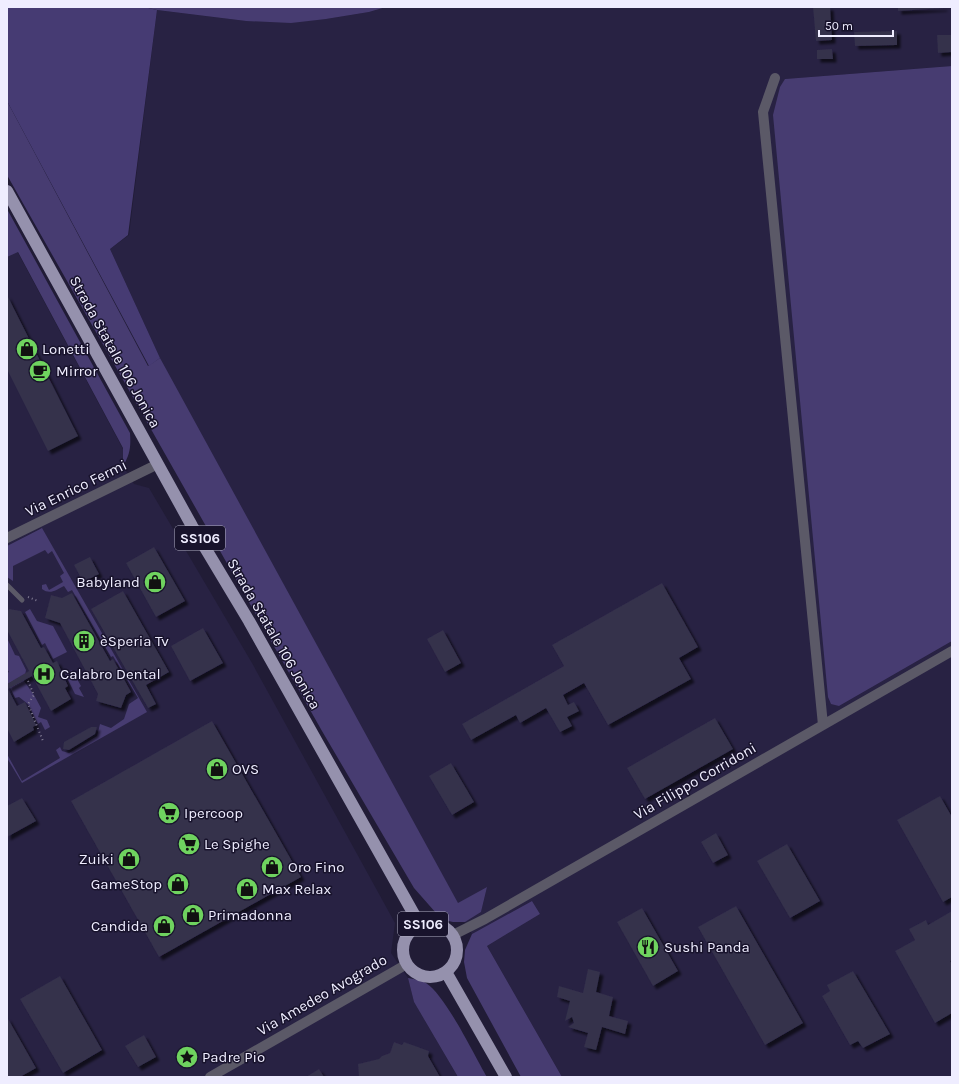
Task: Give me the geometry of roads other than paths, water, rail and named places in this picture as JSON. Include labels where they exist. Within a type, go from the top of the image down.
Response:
[{"type":"main road","name":"Strada Statale 106 Jonica","points":[[7,191],[192,526],[249,621],[420,925]]},
{"type":"main road","name":"SS106","points":[[407,964],[403,948],[405,939],[409,932],[416,926],[433,923],[442,925],[450,931],[453,935],[457,948],[456,957],[452,966],[446,972]]},
{"type":"main road","points":[[407,964],[416,973],[429,977],[437,976],[446,972],[506,1077]]},
{"type":"street","points":[[775,78],[763,112],[823,725]]},
{"type":"street","name":"Via Enrico Fermi","points":[[7,538],[158,464]]},
{"type":"street","name":"Via Filippo Corridoni","points":[[453,935],[485,919],[952,651]]},
{"type":"street","name":"Via Amedeo Avogrado","points":[[210,1077],[407,964]]},
{"type":"lane","points":[[7,585],[22,600]]},
{"type":"place","name":"Lonetti","points":[[27,349]]},
{"type":"place","name":"Mirror","points":[[40,371]]},
{"type":"place","name":"Babyland","points":[[155,582]]},
{"type":"place","name":"èSperia Tv","points":[[84,641]]},
{"type":"place","name":"Calabro Dental","points":[[44,674]]},
{"type":"place","name":"OVS","points":[[217,769]]},
{"type":"place","name":"Ipercoop","points":[[169,813]]},
{"type":"place","name":"Le Spighe","points":[[189,844]]},
{"type":"place","name":"Zuiki","points":[[129,859]]},
{"type":"place","name":"Oro Fino","points":[[272,867]]},
{"type":"place","name":"GameStop","points":[[178,884]]},
{"type":"place","name":"Max Relax","points":[[247,889]]},
{"type":"place","name":"Primadonna","points":[[193,915]]},
{"type":"place","name":"Candida","points":[[164,926]]},
{"type":"place","name":"Sushi Panda","points":[[648,947]]},
{"type":"place","name":"Padre Pio","points":[[187,1057]]}]
